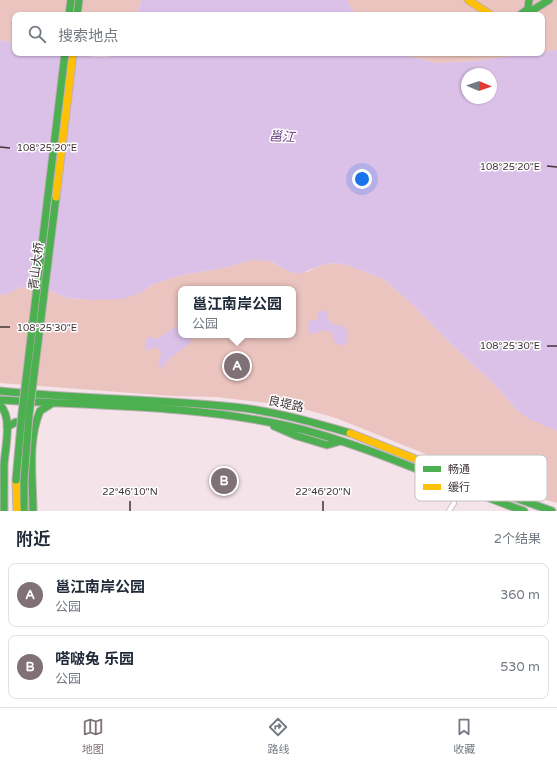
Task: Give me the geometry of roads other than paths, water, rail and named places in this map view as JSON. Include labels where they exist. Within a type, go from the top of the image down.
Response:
[{"type":"main road","points":[[70,12],[71,0]]},
{"type":"main road","points":[[77,12],[79,0]]},
{"type":"main road","points":[[468,0],[486,12]]},
{"type":"main road","points":[[524,12],[528,9],[530,0]]},
{"type":"main road","points":[[530,12],[549,0]]},
{"type":"main road","name":"青山大桥","points":[[20,481],[22,413],[65,56]]},
{"type":"main road","name":"青山大桥","points":[[20,481],[73,56]]},
{"type":"main road","name":"良堤路","points":[[0,391],[235,407],[299,418],[355,435],[415,459]]},
{"type":"main road","points":[[82,397],[82,406]]},
{"type":"main road","name":"良堤路","points":[[0,400],[185,411],[289,426],[341,441],[415,469]]},
{"type":"main road","points":[[33,511],[32,477],[35,433],[39,412],[41,409],[52,404]]},
{"type":"main road","points":[[0,405],[4,409],[8,427],[4,464],[4,511]]},
{"type":"main road","points":[[8,427],[16,422],[23,422],[29,424],[35,433]]},
{"type":"main road","points":[[17,511],[20,481]]},
{"type":"main road","points":[[20,481],[24,511]]},
{"type":"main road","name":"良堤路","points":[[498,501],[524,511]]},
{"type":"main road","name":"良堤路","points":[[520,501],[552,511]]},
{"type":"street","points":[[449,511],[454,503]]},
{"type":"water","points":[[142,0],[346,0],[354,12],[138,12]]},
{"type":"water","name":"邕江","points":[[0,40],[12,42],[12,56],[408,56],[437,63],[475,61],[512,56],[545,56],[545,52],[557,50],[557,431],[529,419],[517,410],[493,383],[456,349],[413,305],[383,279],[347,265],[335,263],[322,265],[299,274],[290,272],[270,261],[251,260],[228,267],[178,276],[154,284],[140,293],[122,299],[94,300],[67,298],[51,291],[21,287],[4,295],[0,294]]},
{"type":"water","points":[[323,310],[328,312],[328,319],[332,324],[338,326],[342,324],[348,332],[348,342],[342,346],[335,343],[332,333],[325,330],[312,334],[307,329],[310,320],[318,320],[318,313]]},
{"type":"water","points":[[177,327],[178,338],[189,338],[191,342],[167,361],[163,369],[158,364],[161,353],[157,347],[145,351],[145,343],[148,337],[158,339],[168,331]]},
{"type":"place","name":"邕江南岸公园","points":[[237,366]]},
{"type":"place","name":"嗒啵兔 乐园","points":[[224,481]]}]
